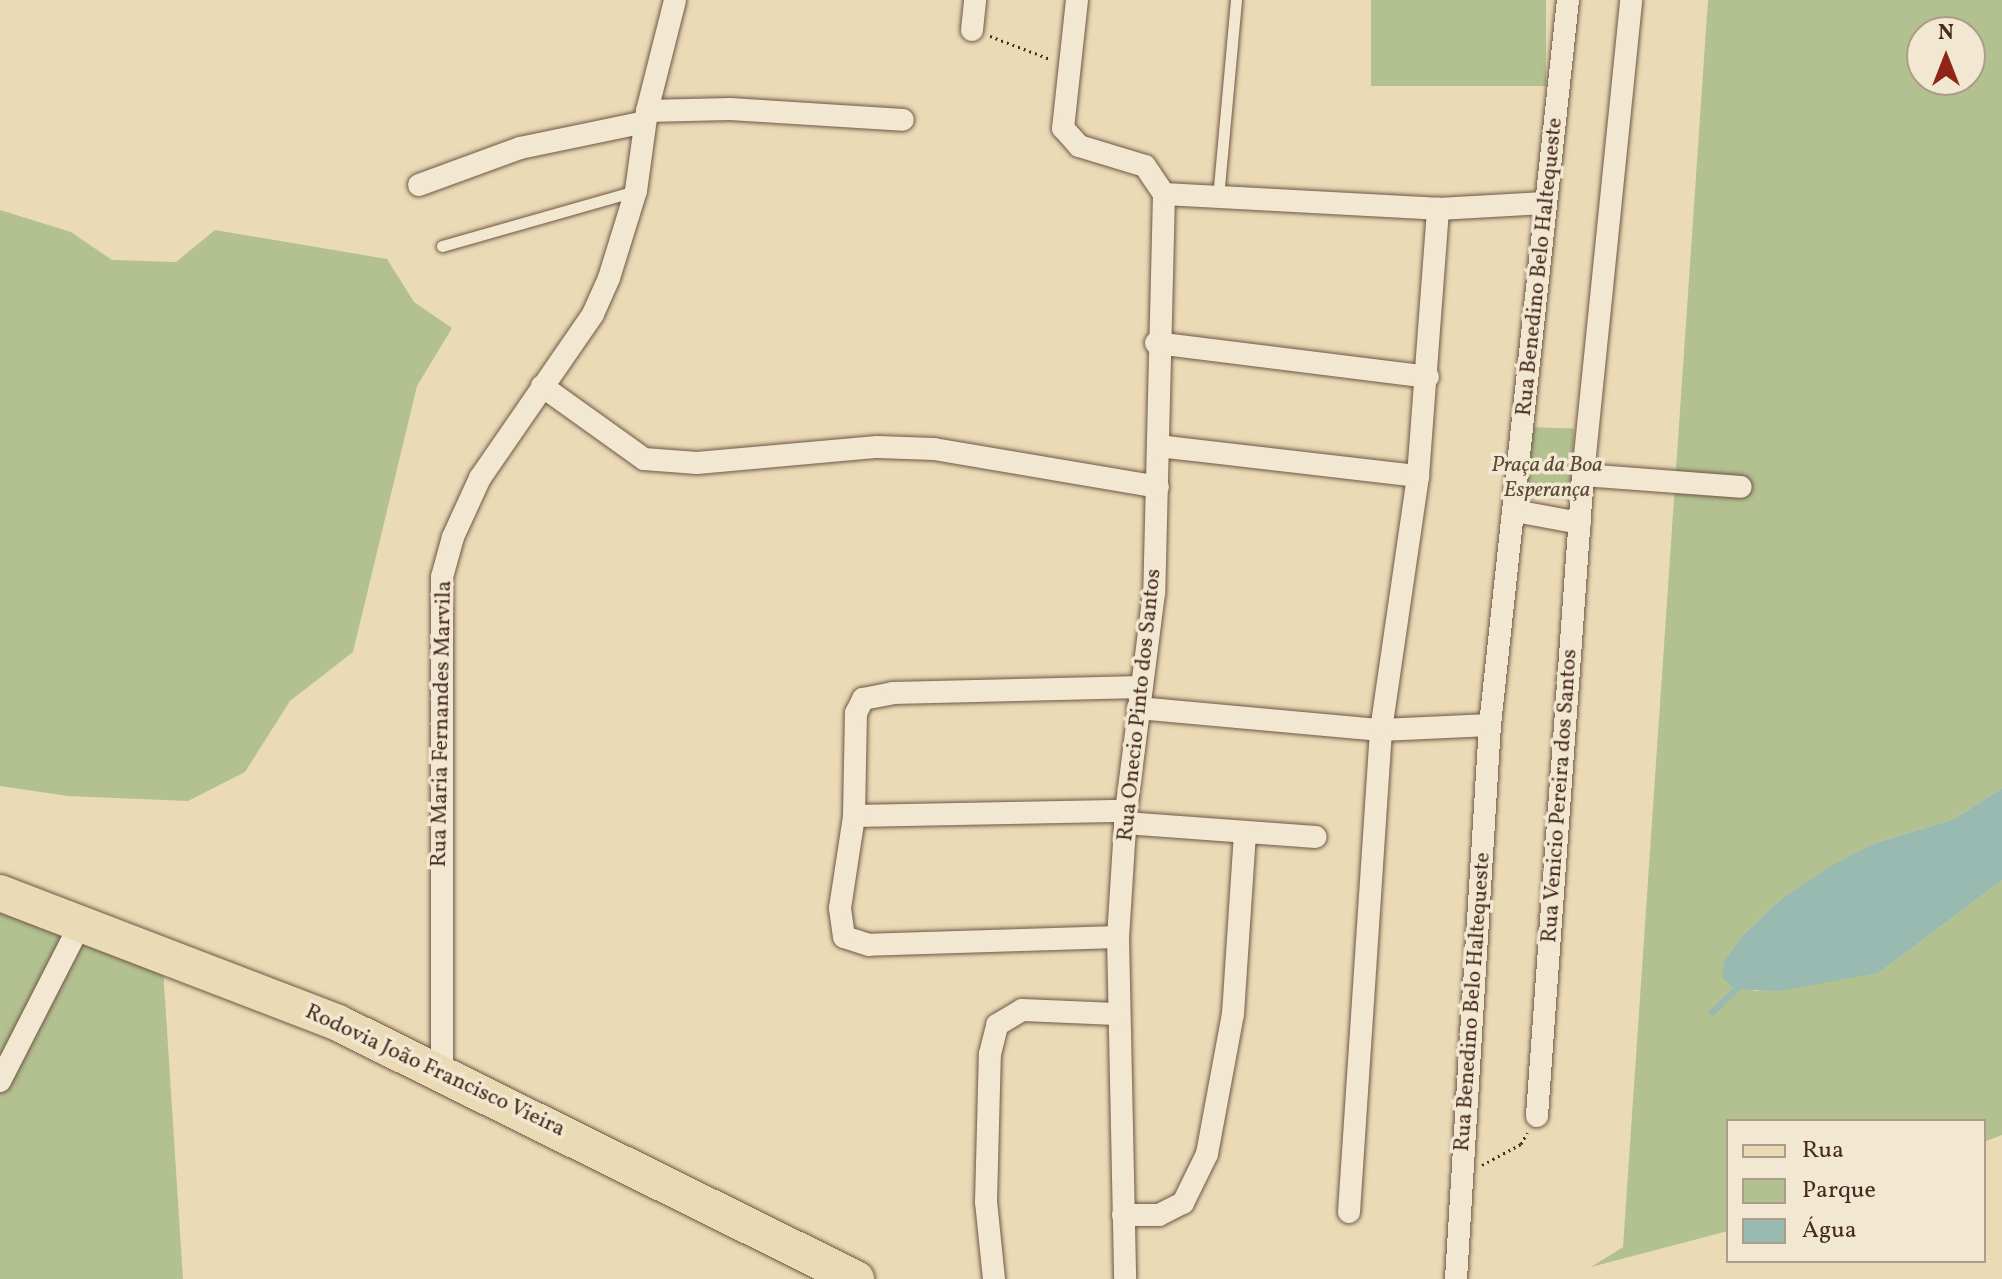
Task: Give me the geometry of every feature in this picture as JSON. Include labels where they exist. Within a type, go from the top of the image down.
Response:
[{"type":"main road","name":"Rodovia João Francisco Vieira","points":[[0,893],[243,984],[442,1071],[856,1279]]},
{"type":"street","name":"Rua Maria Fernandes Marvila","points":[[442,1071],[442,577],[453,537],[480,478],[593,314],[636,191],[646,116],[675,0]]},
{"type":"street","points":[[972,30],[975,0]]},
{"type":"street","points":[[1077,0],[1062,114],[1069,139],[1145,166],[1164,194],[1438,209],[1545,203]]},
{"type":"street","name":"Rua Benedino Belo Haltequeste","points":[[1456,1279],[1490,725],[1568,0]]},
{"type":"street","name":"Rua Venicio Pereira dos Santos","points":[[1537,1116],[1583,475],[1631,0]]},
{"type":"street","points":[[419,185],[520,148],[646,116],[730,109],[903,120]]},
{"type":"street","name":"Rua Onecio Pinto dos Santos","points":[[1125,1279],[1117,1014],[1118,937],[1126,817],[1154,593],[1158,487],[1156,343],[1164,194]]},
{"type":"street","points":[[1349,1212],[1381,730],[1418,476],[1428,377],[1438,209]]},
{"type":"street","points":[[1156,343],[1428,377]]},
{"type":"street","points":[[542,386],[625,447],[656,461],[697,463],[877,447],[934,449],[1158,487]]},
{"type":"street","points":[[1158,446],[1418,476]]},
{"type":"street","points":[[1583,475],[1741,487]]},
{"type":"street","points":[[1515,511],[1580,523]]},
{"type":"street","points":[[1118,937],[854,942],[844,937],[840,908],[854,816],[856,713],[863,699],[893,693],[1139,698],[1381,730],[1490,725]]},
{"type":"street","points":[[854,816],[1126,817],[1245,833],[1315,837]]},
{"type":"street","points":[[1123,1215],[1159,1215],[1183,1203],[1207,1154],[1233,1014],[1245,833]]},
{"type":"street","points":[[0,1081],[81,923]]},
{"type":"street","points":[[994,1279],[986,1202],[990,1054],[997,1025],[1022,1010],[1117,1014]]},
{"type":"lane","points":[[1218,199],[1236,0]]},
{"type":"lane","points":[[442,246],[636,191]]},
{"type":"path","points":[[972,30],[1069,66]]},
{"type":"path","points":[[1462,1172],[1521,1144],[1537,1116]]},
{"type":"green space","points":[[1371,0],[1546,0],[1546,86],[1371,86]]},
{"type":"green space","points":[[1708,0],[2002,0],[2002,788],[1954,819],[1875,843],[1780,900],[1741,937],[1724,961],[1754,991],[1879,973],[2002,880],[2002,1135],[1986,1141],[1986,1119],[1726,1119],[1726,1232],[1591,1267],[1623,1247]]},
{"type":"green space","points":[[0,210],[71,232],[112,260],[176,262],[215,230],[387,259],[414,302],[452,328],[417,386],[353,652],[290,701],[245,772],[188,801],[68,796],[0,786]]},
{"type":"green space","name":"Praça da Boa Esperança","points":[[1528,427],[1574,429],[1571,501],[1525,499]]},
{"type":"green space","points":[[0,905],[163,968],[183,1279],[0,1279]]},
{"type":"water","points":[[2002,788],[2002,880],[1879,973],[1779,991],[1734,989],[1722,977],[1724,961],[1741,937],[1780,900],[1829,867],[1875,843],[1954,819]]},
{"type":"waterway","points":[[1712,1013],[1741,985]]}]
